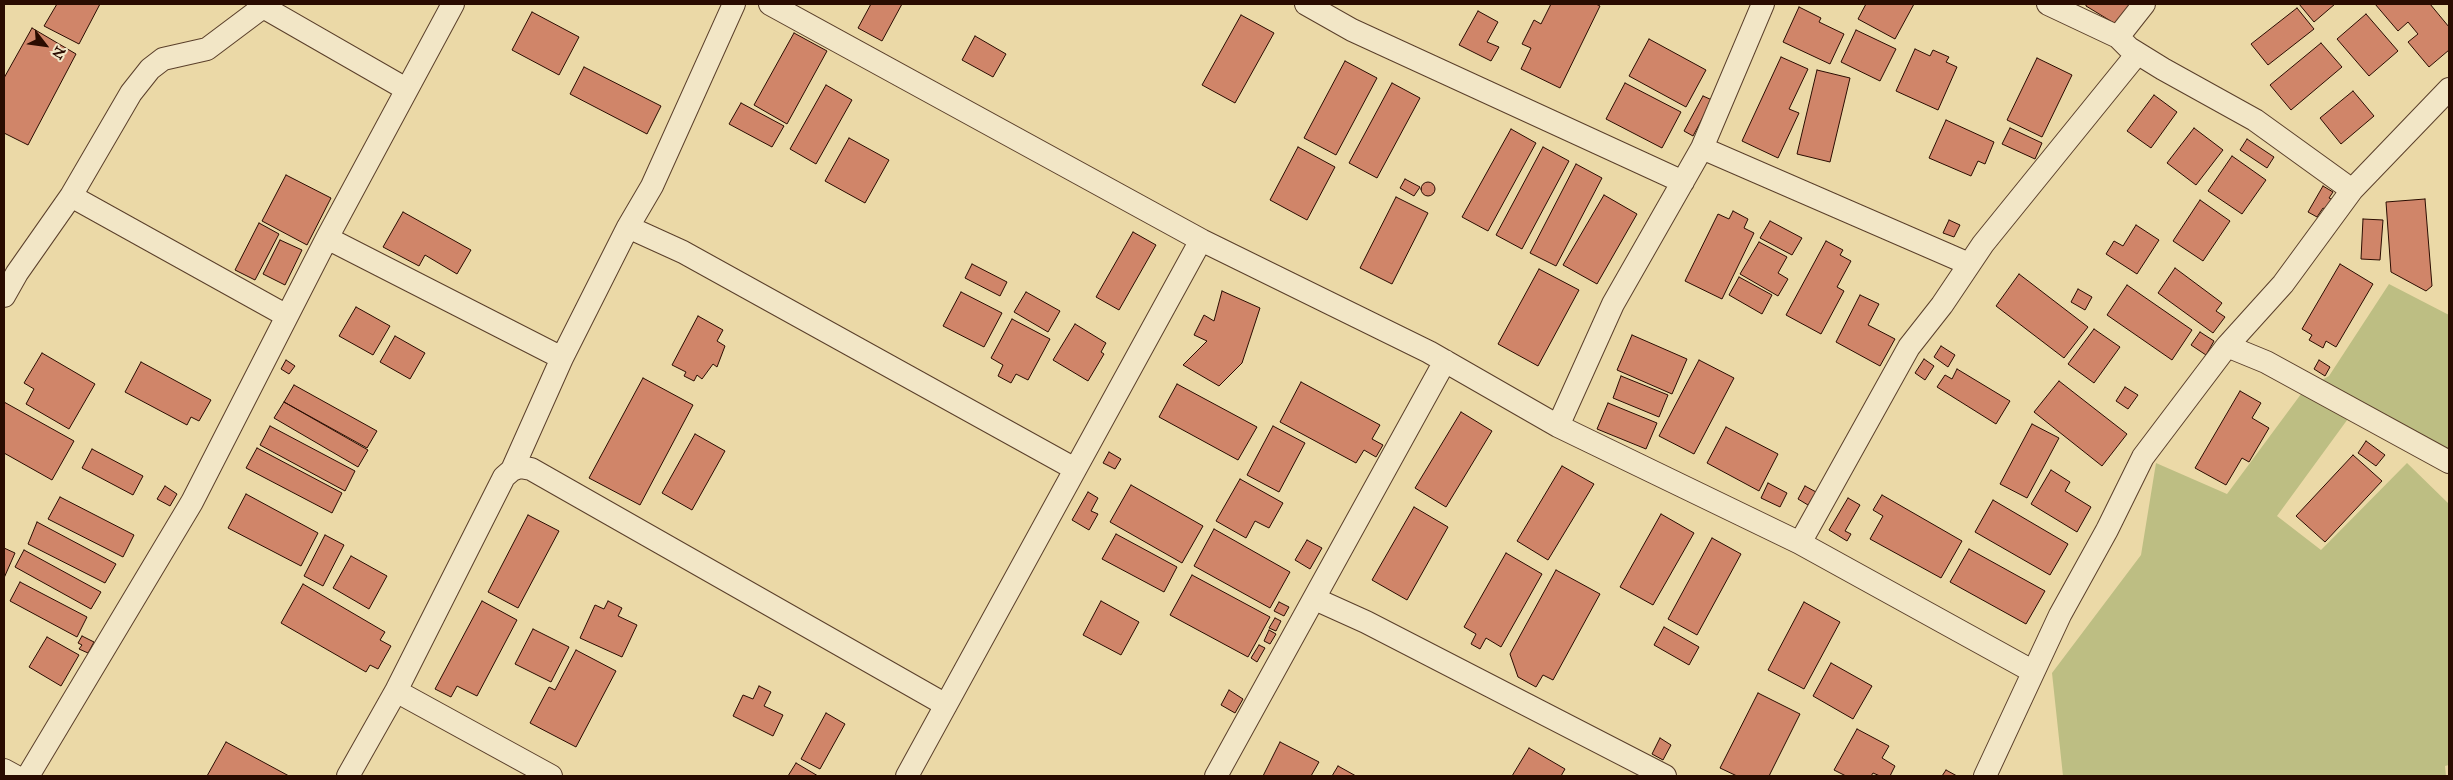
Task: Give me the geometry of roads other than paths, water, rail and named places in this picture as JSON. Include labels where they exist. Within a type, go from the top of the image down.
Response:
[{"type":"street","points":[[28,776],[192,502],[327,238],[453,4]]},
{"type":"street","points":[[348,776],[396,691],[504,478],[512,470],[562,358],[628,227],[652,186],[734,4]]},
{"type":"street","points":[[770,4],[1201,240],[1445,361],[1558,426],[1800,543],[2032,671]]},
{"type":"street","points":[[1306,4],[1352,30],[1683,182]]},
{"type":"street","points":[[1558,426],[1613,304],[1702,148],[1764,4]]},
{"type":"street","points":[[2048,4],[2118,37],[2137,54],[2255,120],[2352,190]]},
{"type":"street","points":[[2118,37],[2144,4]]},
{"type":"street","points":[[4,296],[17,273],[71,196],[131,93],[150,70],[163,59],[207,48],[261,5],[406,90]]},
{"type":"street","points":[[1800,543],[1909,346],[1942,305],[1969,264],[1998,226],[2137,54]]},
{"type":"street","points":[[1985,776],[2032,671],[2060,615],[2107,530],[2143,456],[2227,346],[2283,284],[2352,190],[2448,98]]},
{"type":"street","points":[[1702,148],[1969,264]]},
{"type":"street","points":[[71,196],[287,316]]},
{"type":"street","points":[[628,227],[683,252],[1076,469]]},
{"type":"street","points":[[327,238],[562,358]]},
{"type":"street","points":[[907,776],[1201,240]]},
{"type":"street","points":[[2227,346],[2266,362],[2389,431],[2449,462]]},
{"type":"street","points":[[1216,776],[1316,599],[1445,361]]},
{"type":"street","points":[[512,470],[520,467],[531,469],[946,705]]},
{"type":"street","points":[[1316,599],[1374,626],[1660,775]]},
{"type":"street","points":[[396,691],[551,776]]},
{"type":"street","points":[[4,770],[15,776]]}]
